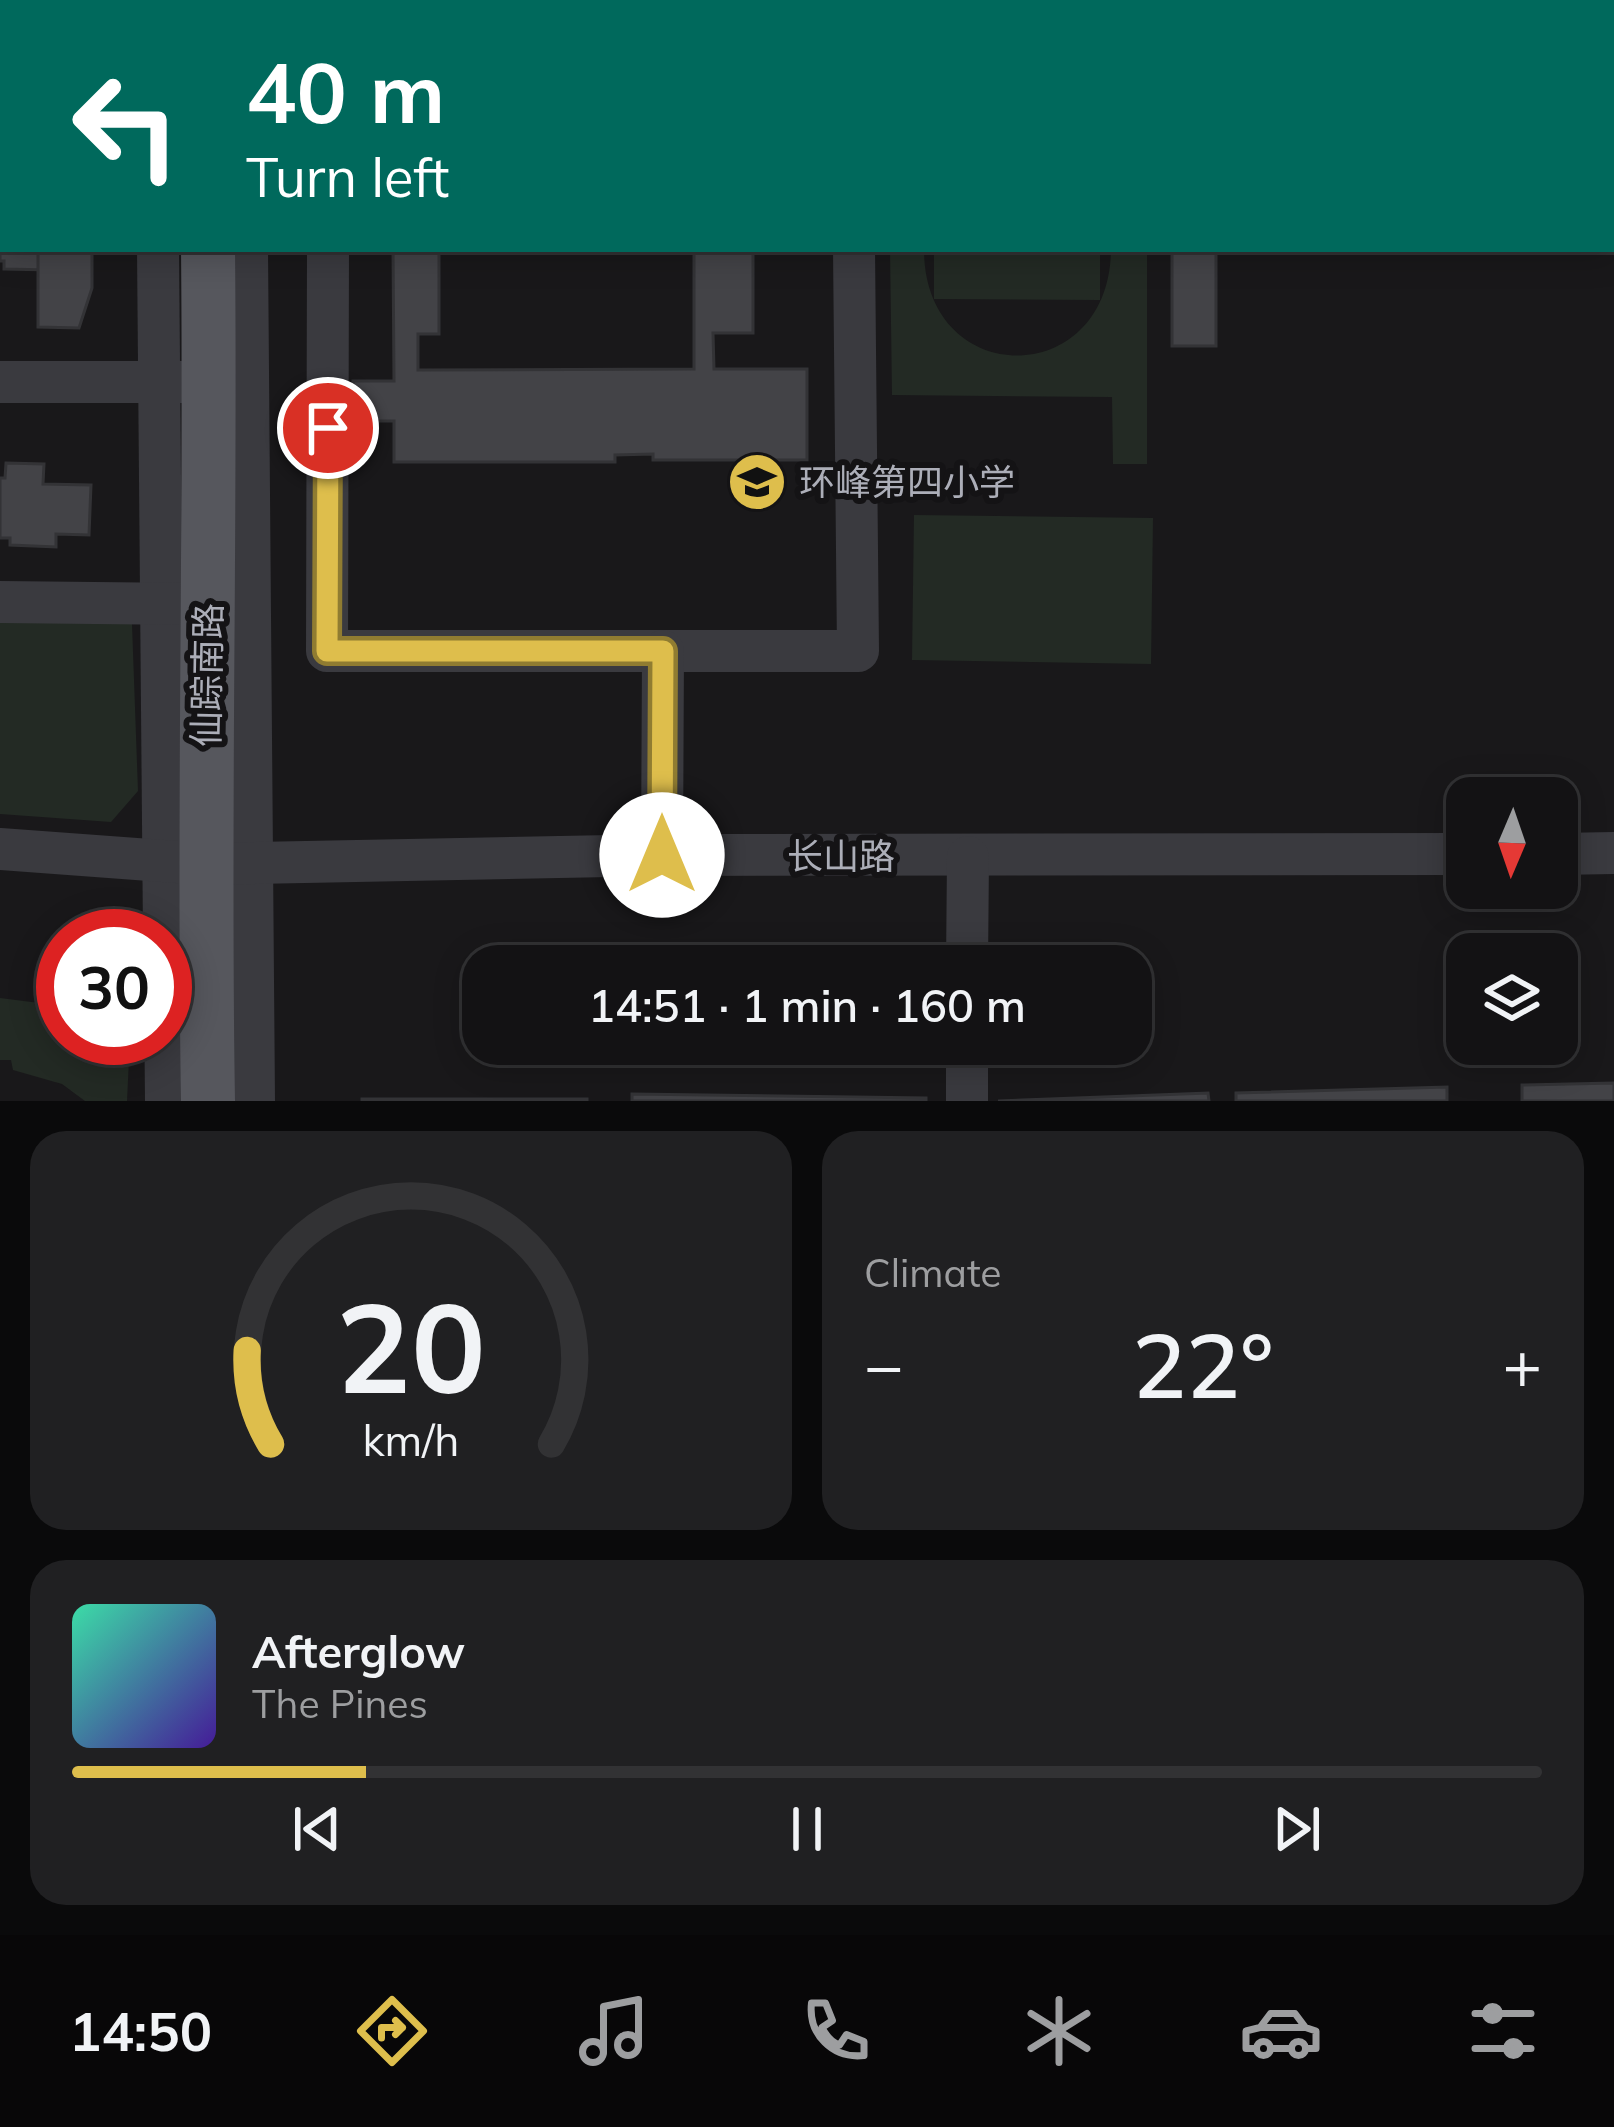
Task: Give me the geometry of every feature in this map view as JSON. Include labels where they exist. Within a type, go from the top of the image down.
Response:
[{"type":"main road","name":"仙踪南路","points":[[207,252],[184,382],[185,604],[206,863],[208,1101]]},
{"type":"street","points":[[0,382],[184,382],[159,252]]},
{"type":"street","points":[[247,252],[206,863],[254,1101]]},
{"type":"street","points":[[328,252],[327,651],[858,652],[854,252]]},
{"type":"street","points":[[0,602],[185,604]]},
{"type":"street","points":[[662,855],[663,651]]},
{"type":"street","name":"长山路","points":[[0,849],[206,863],[662,855],[1446,854]]},
{"type":"street","points":[[1578,854],[1614,853]]},
{"type":"street","points":[[968,857],[968,945]]},
{"type":"street","points":[[180,909],[206,863]]},
{"type":"street","points":[[166,1065],[166,1101]]},
{"type":"street","points":[[967,1065],[967,1101]]},
{"type":"shaded area","points":[[890,252],[925,252],[932,296],[953,329],[983,349],[1017,356],[1051,349],[1081,329],[1103,296],[1110,252],[1147,252],[1147,464],[1113,464],[1112,397],[892,395]]},
{"type":"shaded area","points":[[934,252],[1100,252],[1100,300],[934,299]]},
{"type":"shaded area","points":[[914,515],[1153,518],[1151,664],[912,660]]},
{"type":"shaded area","points":[[0,619],[132,624],[138,791],[111,822],[0,814]]},
{"type":"shaded area","points":[[0,998],[36,1003],[36,1065],[129,1065],[127,1101],[85,1101],[62,1084],[13,1070],[11,1060],[0,1060]]},
{"type":"building","points":[[0,252],[83,252],[83,258],[50,257],[50,270],[4,269]]},
{"type":"building","points":[[38,252],[92,252],[92,288],[79,328],[38,327]]},
{"type":"building","points":[[393,252],[439,252],[439,334],[418,334],[418,370],[694,369],[694,252],[753,252],[753,333],[713,333],[714,369],[807,369],[807,460],[653,460],[653,454],[615,455],[615,462],[394,462],[394,421],[353,421],[353,381],[394,381]]},
{"type":"building","points":[[1172,252],[1216,252],[1216,346],[1172,346]]},
{"type":"building","points":[[6,463],[44,464],[43,484],[91,485],[89,535],[56,534],[56,547],[10,545],[10,538],[0,538],[0,478],[5,478]]},
{"type":"building","points":[[1614,1083],[1614,1101],[1522,1101],[1522,1085]]},
{"type":"building","points":[[1447,1087],[1447,1101],[1236,1101],[1236,1093]]},
{"type":"building","points":[[1208,1093],[1209,1101],[998,1101]]},
{"type":"building","points":[[632,1094],[926,1098],[926,1101],[632,1101]]},
{"type":"building","points":[[587,1099],[587,1101],[362,1101]]},
{"type":"place","name":"环峰第四小学","points":[[757,482]]},
{"type":"route","points":[[328,428],[327,651],[663,651],[662,855]]}]
